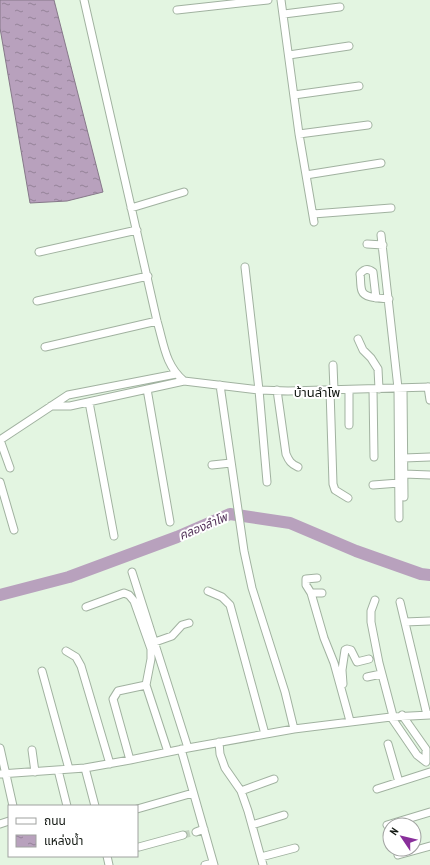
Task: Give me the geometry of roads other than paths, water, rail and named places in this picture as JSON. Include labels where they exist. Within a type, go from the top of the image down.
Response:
[{"type":"street","points":[[84,0],[136,230],[148,276],[157,321],[169,364],[176,374],[184,381]]},
{"type":"street","points":[[177,10],[268,0]]},
{"type":"street","points":[[281,0],[299,134],[314,218],[391,208]]},
{"type":"street","points":[[284,14],[340,7]]},
{"type":"street","points":[[289,55],[349,46]]},
{"type":"street","points":[[294,95],[359,86]]},
{"type":"street","points":[[299,134],[368,125]]},
{"type":"street","points":[[306,175],[381,163]]},
{"type":"street","points":[[131,208],[184,192]]},
{"type":"street","points":[[39,252],[136,230]]},
{"type":"street","points":[[381,235],[401,388],[404,497]]},
{"type":"street","points":[[367,244],[382,245]]},
{"type":"street","points":[[245,267],[259,390],[267,482]]},
{"type":"street","points":[[37,301],[148,276]]},
{"type":"street","points":[[376,298],[389,299]]},
{"type":"street","points":[[45,347],[157,321]]},
{"type":"street","points":[[358,339],[363,350],[371,358],[378,369],[374,456]]},
{"type":"street","points":[[333,365],[333,484],[335,490],[348,498]]},
{"type":"street","points":[[10,468],[0,440],[68,394],[176,374]]},
{"type":"street","points":[[51,406],[70,406],[184,381],[259,390],[349,390],[429,387],[430,400]]},
{"type":"street","points":[[220,385],[244,551],[252,588],[285,692],[294,729]]},
{"type":"street","points":[[399,518],[401,388]]},
{"type":"street","points":[[147,389],[170,522]]},
{"type":"street","points":[[277,390],[286,454],[288,460],[298,467]]},
{"type":"street","points":[[349,390],[349,425]]},
{"type":"street","points":[[89,402],[114,536]]},
{"type":"street","points":[[404,458],[430,457]]},
{"type":"street","points":[[212,465],[231,463]]},
{"type":"street","points":[[404,474],[430,475]]},
{"type":"street","points":[[0,482],[14,530]]},
{"type":"street","points":[[373,485],[399,483]]},
{"type":"street","points":[[132,572],[155,642],[184,749],[193,793],[214,864],[205,865]]},
{"type":"street","points":[[317,578],[305,580],[306,585],[311,593],[351,721]]},
{"type":"street","points":[[208,591],[222,597],[230,605],[265,734]]},
{"type":"street","points":[[86,607],[124,593],[129,595],[134,601],[151,649],[152,659],[146,685],[168,752]]},
{"type":"street","points":[[311,593],[322,593]]},
{"type":"street","points":[[375,600],[370,617],[381,674],[392,716],[417,755],[426,762]]},
{"type":"street","points":[[3,774],[85,768],[294,729],[392,716],[428,715],[400,602]]},
{"type":"street","points":[[405,622],[430,621]]},
{"type":"street","points":[[155,642],[172,636],[182,625],[189,624]]},
{"type":"street","points":[[351,721],[342,679],[344,651],[347,648],[351,650],[357,662]]},
{"type":"street","points":[[66,651],[76,657],[82,666],[110,764]]},
{"type":"street","points":[[343,665],[369,659]]},
{"type":"street","points":[[42,671],[69,769]]},
{"type":"street","points":[[367,677],[381,674]]},
{"type":"street","points":[[130,760],[113,699],[118,691],[146,685]]},
{"type":"street","points":[[377,789],[430,772],[426,762],[426,749],[402,715]]},
{"type":"street","points":[[219,742],[220,754],[225,768],[241,791],[263,865]]},
{"type":"street","points":[[388,744],[399,782]]},
{"type":"street","points":[[0,748],[3,774],[13,805]]},
{"type":"street","points":[[32,750],[35,772]]},
{"type":"street","points":[[85,768],[95,805]]},
{"type":"street","points":[[58,770],[67,805]]},
{"type":"street","points":[[241,791],[274,780]]},
{"type":"street","points":[[138,810],[193,793]]},
{"type":"street","points":[[413,817],[430,812]]},
{"type":"street","points":[[252,825],[284,815]]},
{"type":"street","points":[[196,832],[204,829]]},
{"type":"street","points":[[139,847],[183,835]]},
{"type":"street","points":[[261,857],[295,848]]},
{"type":"water","points":[[0,0],[54,0],[103,192],[67,201],[30,203],[0,28]]},
{"type":"waterway","name":"คลองลำโพ","points":[[0,595],[69,577],[177,537],[230,514],[290,523],[356,551],[421,574],[430,575]]},
{"type":"tunnel","points":[[183,835],[196,832]]},
{"type":"district","name":"บ้านลำโพ","points":[[317,392]]}]
